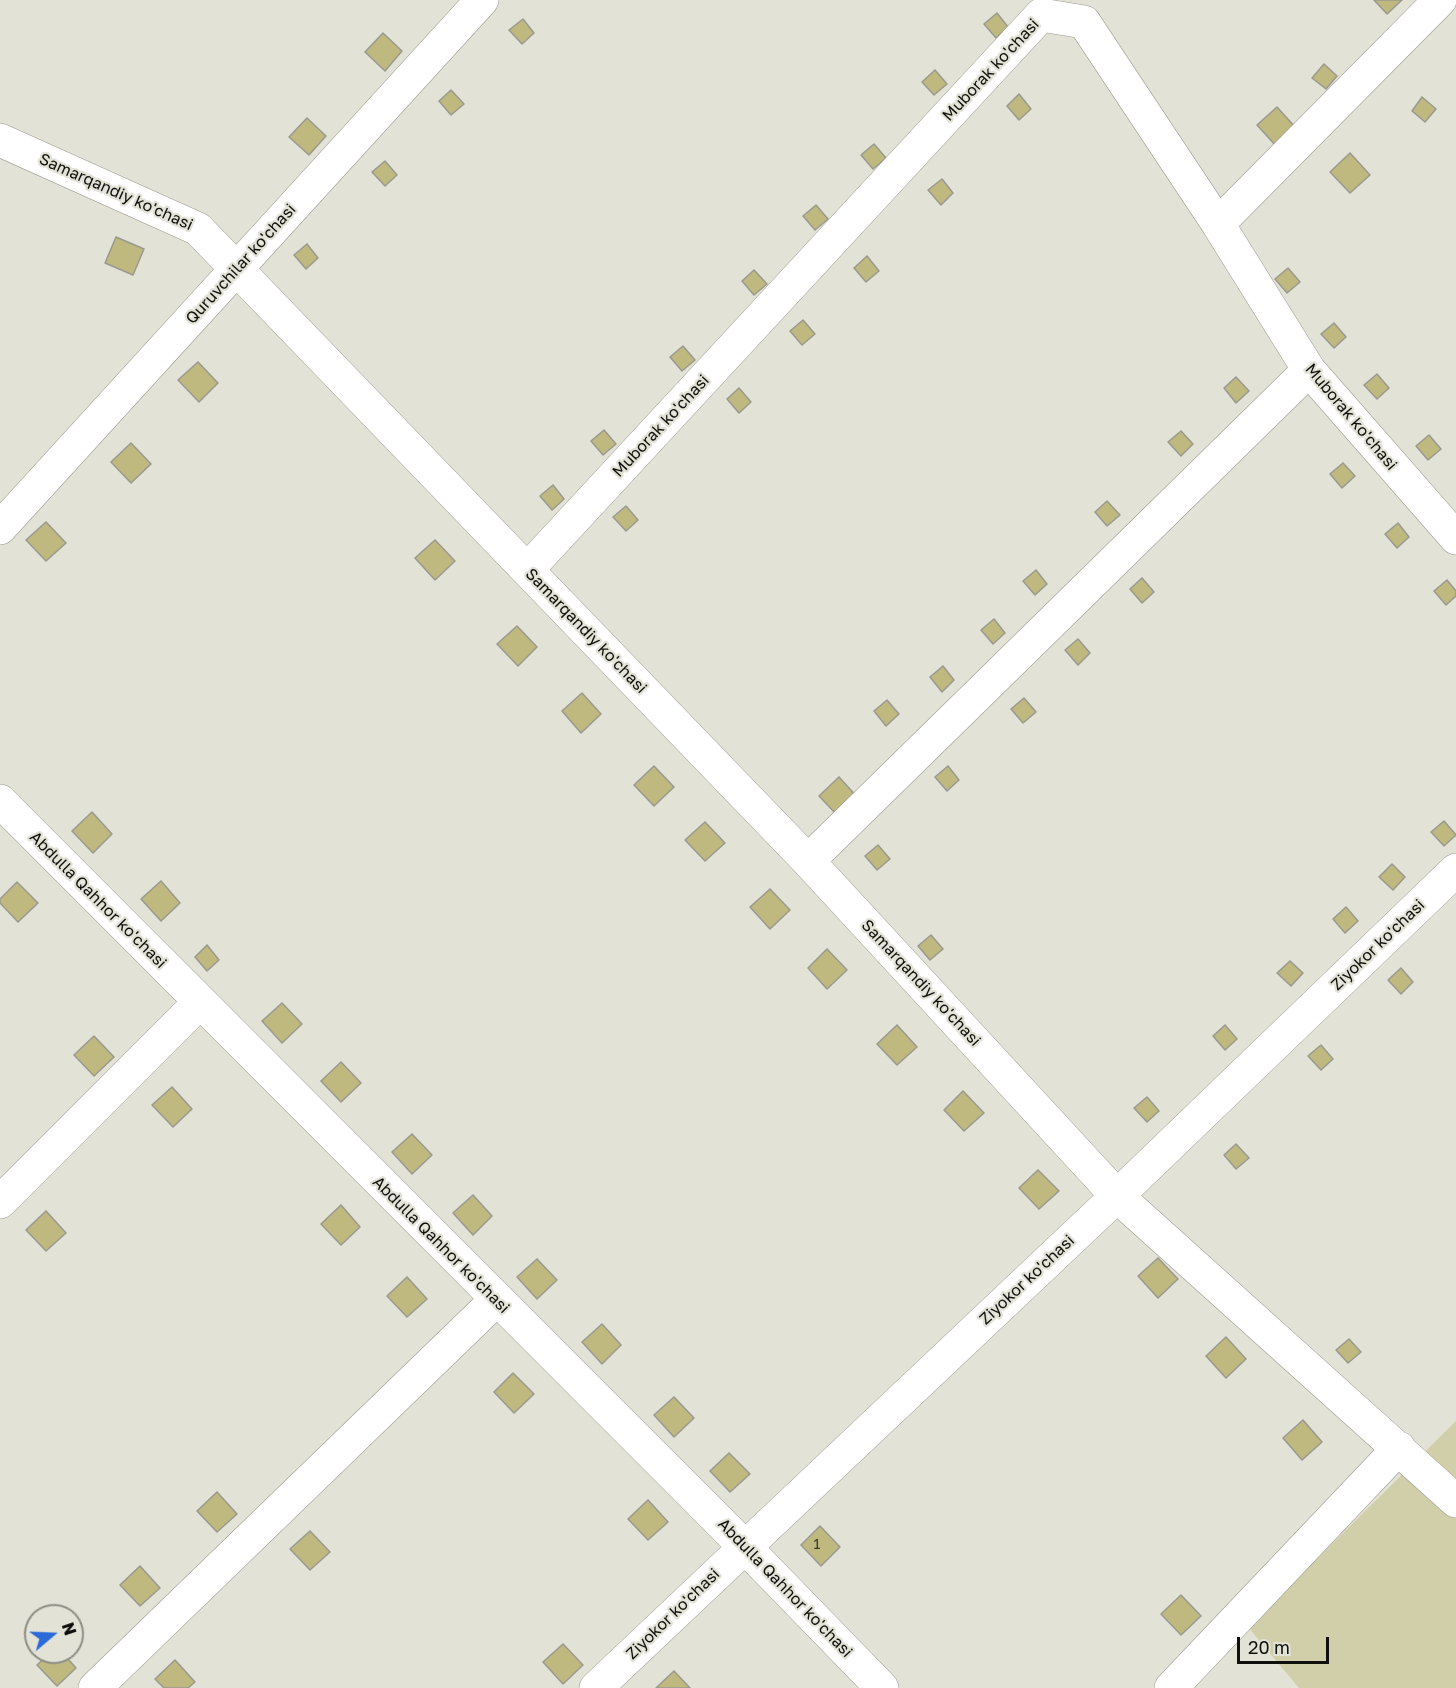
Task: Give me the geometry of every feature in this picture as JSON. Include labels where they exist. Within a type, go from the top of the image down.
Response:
[{"type":"street","name":"Quruvchilar ko'chasi","points":[[0,528],[482,0]]},
{"type":"street","points":[[1218,224],[1440,0]]},
{"type":"street","name":"Muborak ko'chasi","points":[[527,570],[1041,15],[1084,22],[1218,224],[1309,370],[1456,538]]},
{"type":"street","name":"Samarqandiy ko'chasi","points":[[0,140],[198,229],[808,861],[1118,1196],[1456,1501]]},
{"type":"street","points":[[808,861],[1309,370]]},
{"type":"street","name":"Abdulla Qahhor ko'chasi","points":[[0,801],[744,1546],[882,1688]]},
{"type":"street","name":"Ziyokor ko'chasi","points":[[596,1688],[744,1546],[1118,1196],[1456,870]]},
{"type":"street","points":[[0,1202],[200,1003]]},
{"type":"street","points":[[95,1688],[496,1300]]},
{"type":"street","points":[[1171,1688],[1399,1448]]},
{"type":"shaded area","points":[[1456,1421],[1456,1688],[1299,1688],[1248,1627]]},
{"type":"building","points":[[1374,0],[1402,0],[1387,14]]},
{"type":"building","points":[[997,13],[1008,27],[996,38],[984,24]]},
{"type":"building","points":[[523,19],[534,33],[522,44],[509,30]]},
{"type":"building","points":[[383,33],[402,51],[385,71],[365,52]]},
{"type":"building","points":[[1324,64],[1337,76],[1326,89],[1312,78]]},
{"type":"building","points":[[935,70],[947,84],[934,95],[922,82]]},
{"type":"building","points":[[451,90],[464,104],[451,115],[439,101]]},
{"type":"building","points":[[1019,94],[1031,109],[1019,120],[1007,106]]},
{"type":"building","points":[[1422,97],[1436,109],[1425,122],[1412,111]]},
{"type":"building","points":[[1277,107],[1296,128],[1277,147],[1257,125]]},
{"type":"building","points":[[307,118],[326,136],[309,155],[289,137]]},
{"type":"building","points":[[874,144],[886,158],[873,169],[861,155]]},
{"type":"building","points":[[1350,153],[1370,175],[1350,193],[1330,172]]},
{"type":"building","points":[[385,161],[397,175],[385,186],[372,172]]},
{"type":"building","points":[[942,179],[953,193],[941,205],[928,190]]},
{"type":"building","points":[[816,205],[828,219],[815,230],[803,216]]},
{"type":"building","points":[[116,237],[144,249],[133,275],[105,263]]},
{"type":"building","points":[[307,244],[318,258],[306,269],[294,255]]},
{"type":"building","points":[[867,256],[879,271],[866,282],[854,268]]},
{"type":"building","points":[[1288,268],[1300,282],[1287,293],[1275,279]]},
{"type":"building","points":[[754,270],[767,284],[754,295],[742,281]]},
{"type":"building","points":[[803,320],[815,334],[802,345],[790,331]]},
{"type":"building","points":[[1334,323],[1346,337],[1334,348],[1321,334]]},
{"type":"building","points":[[683,346],[695,360],[682,371],[670,357]]},
{"type":"building","points":[[198,362],[218,383],[199,402],[178,380]]},
{"type":"building","points":[[1377,374],[1389,388],[1377,399],[1364,385]]},
{"type":"building","points":[[1236,377],[1249,391],[1236,403],[1224,388]]},
{"type":"building","points":[[739,388],[751,402],[739,413],[727,399]]},
{"type":"building","points":[[604,430],[616,444],[603,455],[591,441]]},
{"type":"building","points":[[1181,431],[1193,444],[1181,456],[1168,442]]},
{"type":"building","points":[[1429,435],[1441,449],[1428,460],[1416,446]]},
{"type":"building","points":[[131,443],[151,464],[131,483],[111,462]]},
{"type":"building","points":[[1343,463],[1355,476],[1342,488],[1330,474]]},
{"type":"building","points":[[553,485],[564,499],[552,510],[540,496]]},
{"type":"building","points":[[1107,501],[1120,515],[1107,526],[1095,512]]},
{"type":"building","points":[[626,506],[638,520],[626,531],[613,517]]},
{"type":"building","points":[[46,522],[66,543],[46,561],[26,540]]},
{"type":"building","points":[[1398,523],[1409,537],[1397,548],[1385,534]]},
{"type":"building","points":[[435,540],[455,561],[435,580],[415,558]]},
{"type":"building","points":[[1036,570],[1047,584],[1035,595],[1023,581]]},
{"type":"building","points":[[1142,578],[1154,592],[1142,603],[1130,589]]},
{"type":"building","points":[[1447,580],[1456,591],[1456,596],[1446,605],[1434,591]]},
{"type":"building","points":[[994,619],[1005,633],[993,644],[981,630]]},
{"type":"building","points":[[517,626],[537,647],[518,666],[497,644]]},
{"type":"building","points":[[1078,639],[1090,653],[1078,665],[1065,650]]},
{"type":"building","points":[[943,666],[954,680],[942,692],[930,677]]},
{"type":"building","points":[[582,693],[601,714],[581,733],[562,711]]},
{"type":"building","points":[[1024,698],[1036,712],[1023,723],[1011,709]]},
{"type":"building","points":[[887,700],[899,714],[886,726],[874,711]]},
{"type":"building","points":[[654,766],[674,787],[654,806],[634,785]]},
{"type":"building","points":[[948,766],[959,780],[947,791],[935,777]]},
{"type":"building","points":[[839,777],[859,799],[839,817],[819,796]]},
{"type":"building","points":[[92,812],[112,834],[93,853],[72,831]]},
{"type":"building","points":[[1444,821],[1456,835],[1444,846],[1431,832]]},
{"type":"building","points":[[705,822],[725,843],[705,861],[685,840]]},
{"type":"building","points":[[878,845],[890,859],[877,870],[865,856]]},
{"type":"building","points":[[1392,864],[1405,877],[1393,890],[1379,877]]},
{"type":"building","points":[[161,881],[180,903],[161,921],[141,899]]},
{"type":"building","points":[[17,882],[38,903],[18,922],[0,903],[0,899]]},
{"type":"building","points":[[770,889],[790,910],[770,929],[750,907]]},
{"type":"building","points":[[1346,907],[1358,921],[1345,933],[1333,919]]},
{"type":"building","points":[[931,935],[943,949],[930,960],[918,946]]},
{"type":"building","points":[[207,945],[219,960],[207,971],[195,957]]},
{"type":"building","points":[[827,949],[847,970],[827,989],[808,968]]},
{"type":"building","points":[[1290,961],[1303,973],[1291,986],[1277,973]]},
{"type":"building","points":[[1401,968],[1413,982],[1401,994],[1388,980]]},
{"type":"building","points":[[282,1003],[302,1024],[282,1043],[262,1021]]},
{"type":"building","points":[[897,1025],[917,1047],[897,1065],[877,1044]]},
{"type":"building","points":[[1225,1025],[1237,1039],[1225,1050],[1213,1036]]},
{"type":"building","points":[[94,1036],[114,1057],[94,1076],[74,1055]]},
{"type":"building","points":[[1321,1045],[1333,1059],[1321,1070],[1308,1056]]},
{"type":"building","points":[[341,1062],[361,1083],[341,1102],[321,1081]]},
{"type":"building","points":[[172,1087],[192,1109],[173,1127],[152,1105]]},
{"type":"building","points":[[963,1091],[984,1113],[964,1131],[944,1110]]},
{"type":"building","points":[[1147,1097],[1159,1111],[1147,1122],[1134,1108]]},
{"type":"building","points":[[412,1134],[432,1155],[412,1174],[392,1152]]},
{"type":"building","points":[[1236,1144],[1249,1158],[1236,1169],[1224,1155]]},
{"type":"building","points":[[1038,1170],[1059,1191],[1039,1209],[1019,1188]]},
{"type":"building","points":[[473,1195],[492,1216],[473,1235],[453,1213]]},
{"type":"building","points":[[341,1205],[360,1227],[341,1245],[321,1224]]},
{"type":"building","points":[[46,1211],[66,1233],[46,1251],[26,1230]]},
{"type":"building","points":[[1158,1258],[1178,1279],[1158,1298],[1138,1276]]},
{"type":"building","points":[[537,1259],[557,1280],[537,1299],[517,1277]]},
{"type":"building","points":[[407,1277],[427,1299],[407,1317],[387,1296]]},
{"type":"building","points":[[602,1324],[621,1345],[602,1364],[582,1342]]},
{"type":"building","points":[[1226,1337],[1246,1359],[1226,1378],[1206,1356]]},
{"type":"building","points":[[1349,1339],[1361,1352],[1348,1363],[1336,1350]]},
{"type":"building","points":[[513,1373],[534,1394],[514,1413],[494,1392]]},
{"type":"building","points":[[674,1397],[694,1418],[674,1437],[654,1415]]},
{"type":"building","points":[[1303,1420],[1322,1442],[1302,1460],[1283,1438]]},
{"type":"building","points":[[729,1453],[750,1474],[730,1492],[710,1471]]},
{"type":"building","points":[[217,1492],[237,1514],[217,1532],[197,1511]]},
{"type":"building","points":[[648,1500],[668,1522],[648,1540],[628,1519]]},
{"type":"building","points":[[820,1526],[840,1547],[821,1566],[801,1545]]},
{"type":"building","points":[[310,1531],[330,1552],[310,1570],[290,1549]]},
{"type":"building","points":[[140,1566],[160,1588],[140,1606],[120,1585]]},
{"type":"building","points":[[1181,1595],[1201,1616],[1181,1635],[1161,1614]]},
{"type":"building","points":[[563,1644],[583,1665],[563,1684],[543,1662]]},
{"type":"building","points":[[175,1660],[195,1682],[188,1688],[164,1688],[155,1679]]},
{"type":"building","points":[[72,1664],[76,1668],[57,1686],[37,1665]]},
{"type":"building","points":[[674,1671],[690,1688],[656,1688]]}]
